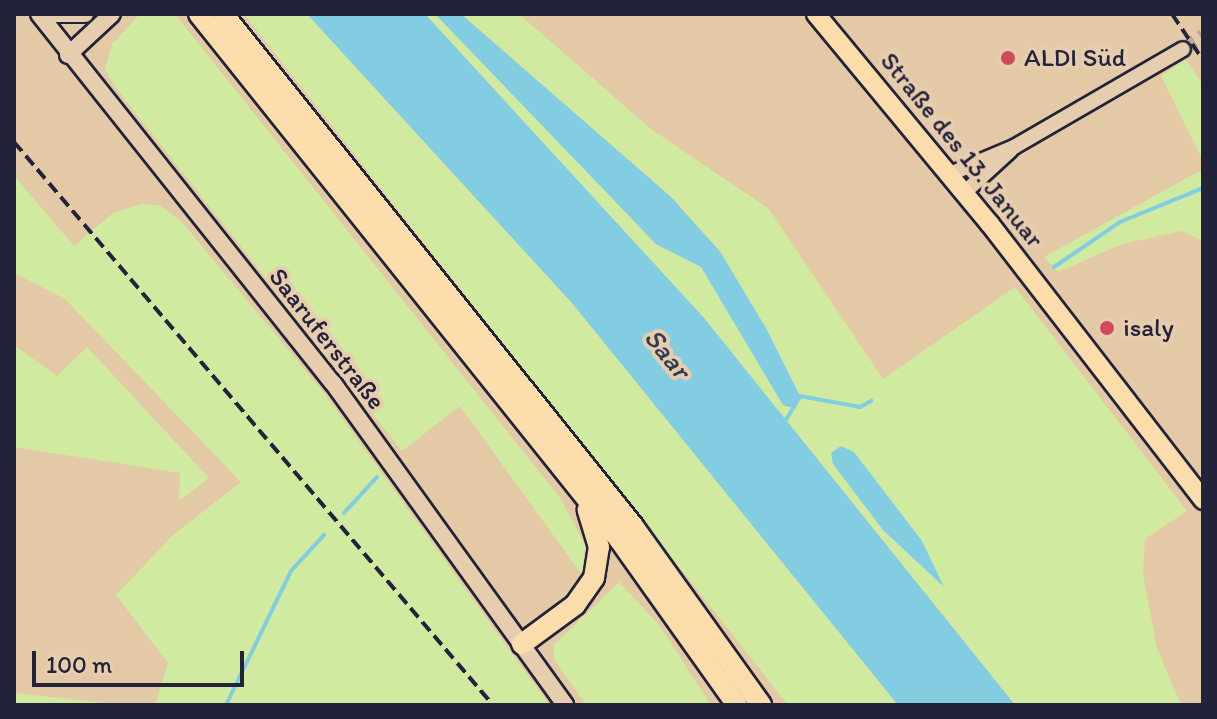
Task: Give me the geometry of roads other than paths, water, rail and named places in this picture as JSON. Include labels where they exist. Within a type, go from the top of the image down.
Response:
[{"type":"highway","points":[[199,14],[467,349],[529,411],[761,705]]},
{"type":"highway","points":[[223,14],[471,323],[566,472],[596,530],[594,578],[575,605],[522,644]]},
{"type":"highway","points":[[566,472],[737,705]]},
{"type":"main road","name":"Saaruferstraße","points":[[39,14],[68,55],[333,383],[565,705]]},
{"type":"main road","points":[[56,14],[85,14]]},
{"type":"main road","points":[[68,55],[112,14]]},
{"type":"main road","name":"Straße des 13. Januar","points":[[816,14],[965,192],[1203,500]]},
{"type":"street","points":[[950,174],[1014,147],[1183,49]]},
{"type":"street","points":[[965,192],[1014,147]]},
{"type":"water","name":"Saar","points":[[307,14],[425,14],[704,318],[1015,705],[898,705],[572,303]]},
{"type":"water","points":[[435,14],[461,14],[671,197],[721,253],[766,328],[800,396],[795,409],[783,405],[701,267],[656,244]]},
{"type":"water","points":[[841,446],[854,452],[922,541],[944,587],[883,530],[833,464],[831,453]]},
{"type":"waterway","points":[[1054,267],[1120,222],[1203,188]]},
{"type":"waterway","points":[[784,423],[800,396],[860,407],[871,401]]},
{"type":"waterway","points":[[344,513],[377,477]]},
{"type":"waterway","points":[[226,705],[291,571],[324,535]]},
{"type":"tunnel","points":[[1183,49],[1203,36]]},
{"type":"railway","points":[[1172,14],[1203,60]]},
{"type":"railway","points":[[14,142],[493,705]]},
{"type":"place","name":"ALDI Süd","points":[[1008,58]]},
{"type":"place","name":"isaly","points":[[1107,328]]}]
